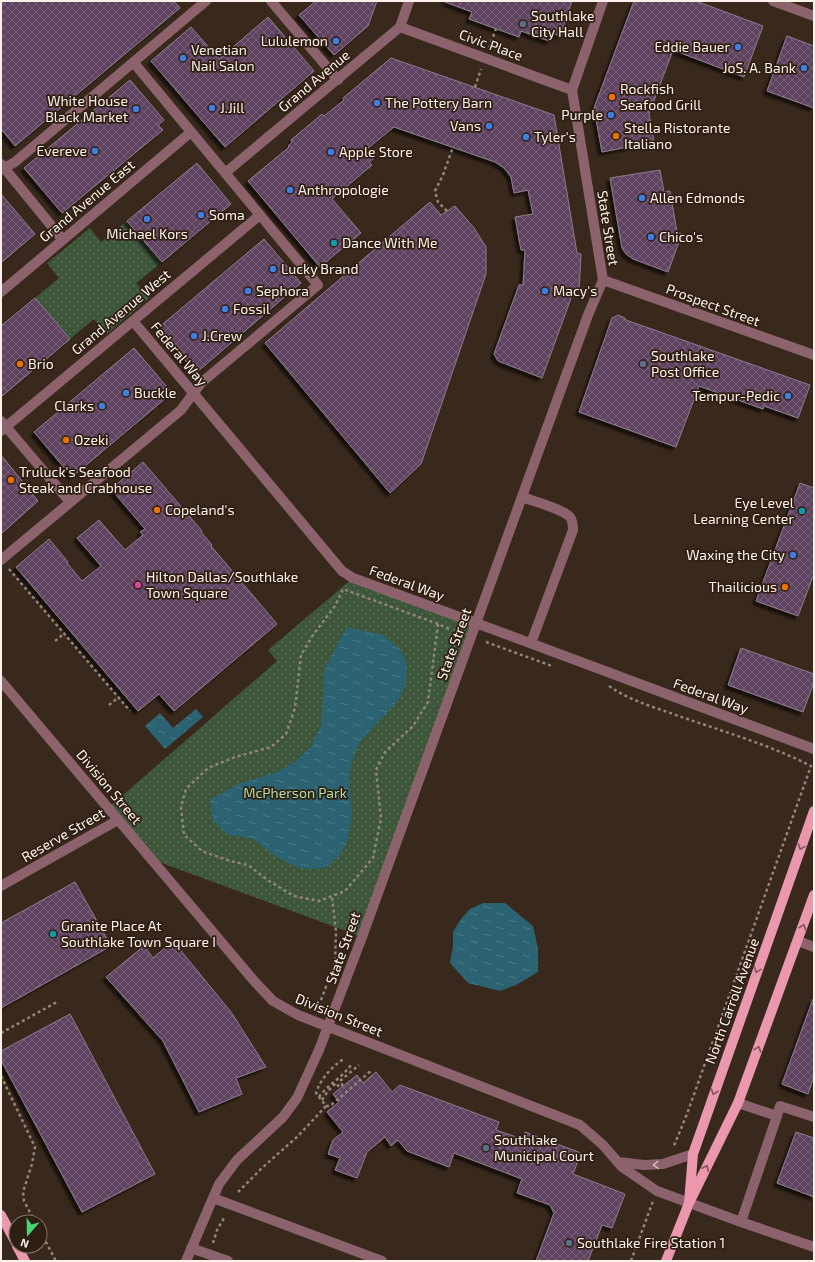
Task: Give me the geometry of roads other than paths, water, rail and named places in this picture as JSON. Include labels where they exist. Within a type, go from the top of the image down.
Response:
[{"type":"main road","name":"North Carroll Avenue","points":[[688,1203],[693,1154],[814,811]]},
{"type":"main road","name":"North Carroll Avenue","points":[[666,1261],[688,1203],[738,1103],[814,895]]},
{"type":"main road","points":[[1,1215],[8,1228]]},
{"type":"street","points":[[63,240],[2,168],[15,162],[206,1]]},
{"type":"street","points":[[271,1],[338,80]]},
{"type":"street","points":[[400,27],[409,1]]},
{"type":"street","name":"State Street","points":[[186,1261],[219,1184],[237,1160],[283,1117],[297,1098],[310,1073],[588,315],[603,280],[572,90],[603,1]]},
{"type":"street","points":[[773,1],[814,16]]},
{"type":"street","name":"Grand Avenue","points":[[226,173],[400,27]]},
{"type":"street","name":"Civic Place","points":[[400,27],[572,90]]},
{"type":"street","points":[[1,560],[181,410],[189,401],[199,385],[318,285],[134,63]]},
{"type":"street","name":"Grand Avenue East","points":[[1,292],[191,132]]},
{"type":"street","name":"Grand Avenue West","points":[[3,426],[133,321],[260,215]]},
{"type":"street","name":"Prospect Street","points":[[603,280],[814,355]]},
{"type":"street","name":"Federal Way","points":[[133,321],[342,571],[353,578],[814,749]]},
{"type":"street","points":[[3,426],[70,502]]},
{"type":"street","points":[[522,497],[565,513],[571,518],[573,523],[573,530],[531,643]]},
{"type":"street","name":"Division Street","points":[[1,681],[255,982],[274,1001],[298,1016],[580,1124],[603,1145],[622,1167],[657,1191],[814,1247]]},
{"type":"street","name":"Reserve Street","points":[[1,886],[118,820]]},
{"type":"street","points":[[798,941],[814,947]]},
{"type":"street","points":[[738,1103],[777,1116]]},
{"type":"street","points":[[741,1222],[780,1106],[814,1118]]},
{"type":"street","points":[[618,1162],[644,1165],[663,1164],[693,1154]]},
{"type":"street","points":[[213,1198],[382,1261]]},
{"type":"street","points":[[191,1248],[228,1261]]},
{"type":"water","points":[[347,627],[383,635],[400,649],[407,664],[406,682],[400,698],[359,743],[351,764],[349,780],[352,816],[347,843],[338,857],[325,868],[301,869],[277,857],[251,838],[228,835],[213,820],[210,800],[238,784],[277,772],[296,761],[312,745],[321,725],[324,669]]},
{"type":"water","points":[[196,709],[203,717],[165,749],[145,726],[160,713],[173,728]]},
{"type":"water","points":[[483,903],[505,903],[533,926],[538,949],[538,972],[516,985],[500,991],[468,983],[450,963],[453,946],[453,932],[461,919],[470,909]]},
{"type":"place","name":"Southlake City Hall","points":[[523,24]]},
{"type":"place","name":"Lululemon","points":[[336,41]]},
{"type":"place","name":"Eddie Bauer","points":[[738,47]]},
{"type":"place","name":"Venetian Nail Salon","points":[[183,58]]},
{"type":"place","name":"JoS. A. Bank","points":[[804,68]]},
{"type":"place","name":"Rockfish Seafood Grill","points":[[612,97]]},
{"type":"place","name":"The Pottery Barn","points":[[377,103]]},
{"type":"place","name":"J.Jill","points":[[212,108]]},
{"type":"place","name":"White House Black Market","points":[[136,109]]},
{"type":"place","name":"Purple","points":[[611,115]]},
{"type":"place","name":"Vans","points":[[489,126]]},
{"type":"place","name":"Stella Ristorante Italiano","points":[[616,136]]},
{"type":"place","name":"Tyler's","points":[[526,137]]},
{"type":"place","name":"Evereve","points":[[95,151]]},
{"type":"place","name":"Apple Store","points":[[331,152]]},
{"type":"place","name":"Anthropologie","points":[[290,190]]},
{"type":"place","name":"Allen Edmonds","points":[[642,198]]},
{"type":"place","name":"Soma","points":[[201,215]]},
{"type":"place","name":"Michael Kors","points":[[147,219]]},
{"type":"place","name":"Chico's","points":[[651,237]]},
{"type":"place","name":"Dance With Me","points":[[334,243]]},
{"type":"place","name":"Lucky Brand","points":[[273,269]]},
{"type":"place","name":"Sephora","points":[[248,291]]},
{"type":"place","name":"Macy's","points":[[545,291]]},
{"type":"place","name":"Fossil","points":[[225,309]]},
{"type":"place","name":"J.Crew","points":[[194,336]]},
{"type":"place","name":"Brio","points":[[20,364]]},
{"type":"place","name":"Southlake Post Office","points":[[643,364]]},
{"type":"place","name":"Buckle","points":[[126,393]]},
{"type":"place","name":"Tempur-Pedic","points":[[788,396]]},
{"type":"place","name":"Clarks","points":[[102,406]]},
{"type":"place","name":"Ozeki","points":[[66,440]]},
{"type":"place","name":"Truluck's Seafood Steak and Crabhouse","points":[[11,480]]},
{"type":"place","name":"Copeland's","points":[[157,510]]},
{"type":"place","name":"Eye Level Learning Center","points":[[802,511]]},
{"type":"place","name":"Waxing the City","points":[[793,555]]},
{"type":"place","name":"Hilton Dallas/Southlake Town Square","points":[[138,585]]},
{"type":"place","name":"Thailicious","points":[[785,587]]},
{"type":"place","name":"Granite Place At Southlake Town Square I","points":[[53,934]]},
{"type":"place","name":"Southlake Municipal Court","points":[[486,1148]]},
{"type":"place","name":"Southlake Fire Station 1","points":[[569,1243]]},
{"type":"park label","name":"McPherson Park","points":[[295,793]]}]
